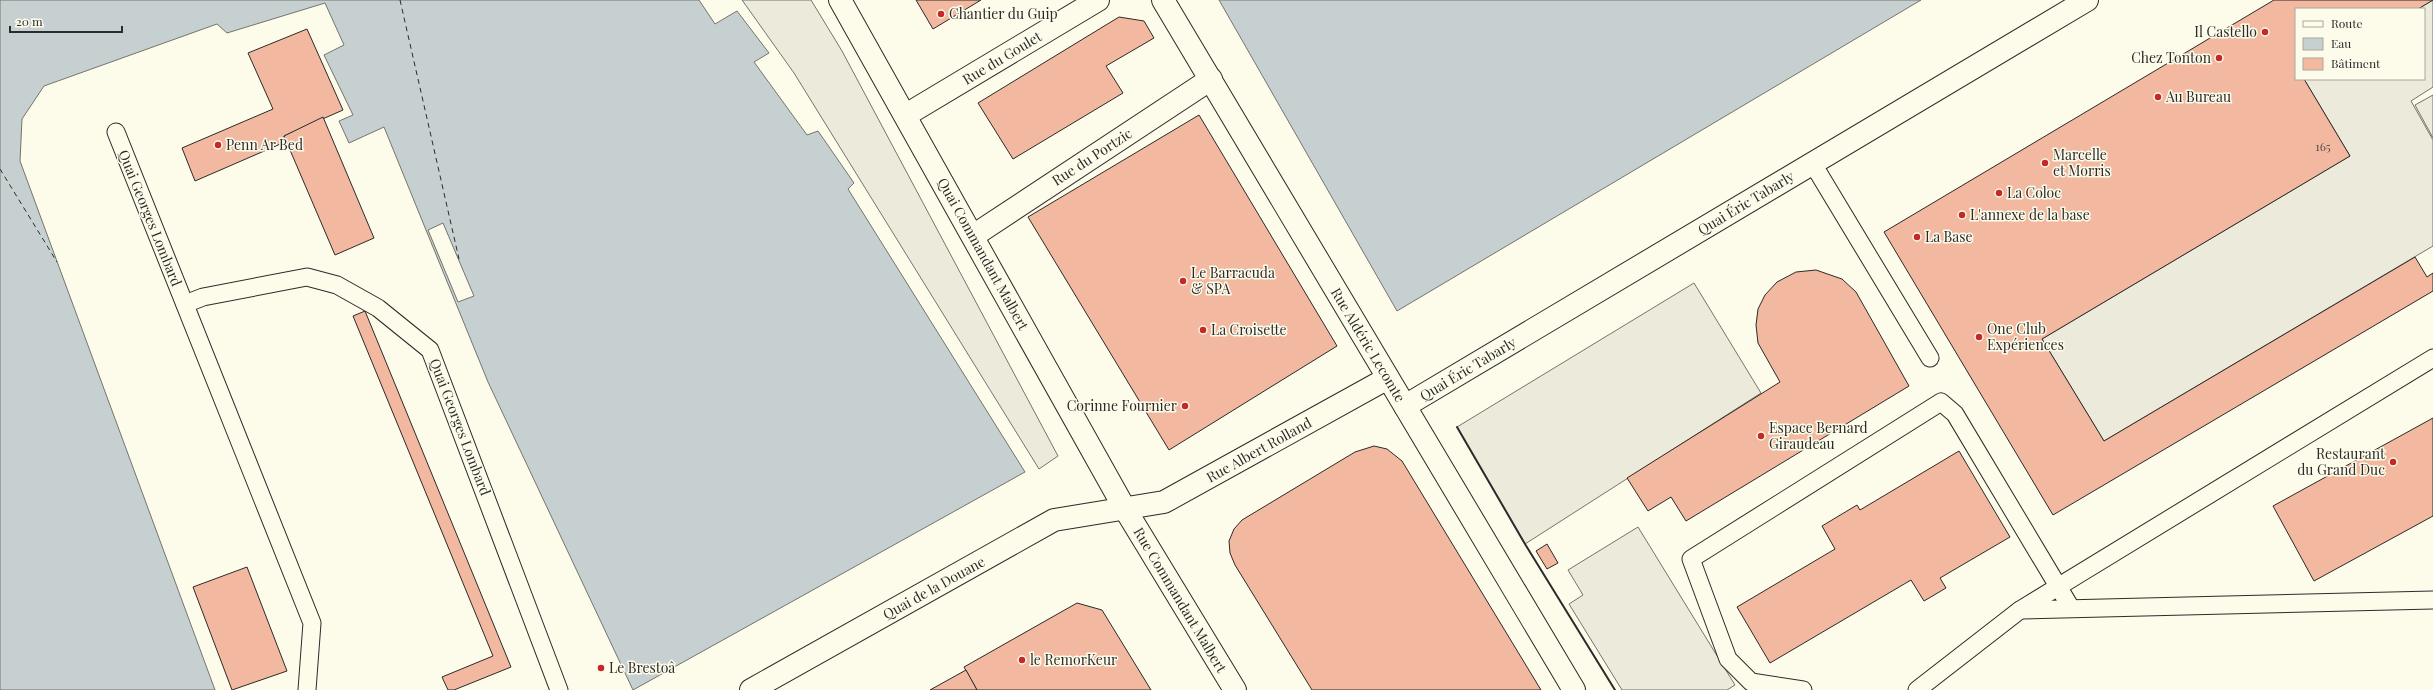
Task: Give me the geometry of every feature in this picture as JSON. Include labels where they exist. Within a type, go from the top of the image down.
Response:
[{"type":"street","name":"Quai Commandant Malbert","points":[[840,0],[906,115],[1125,509]]},
{"type":"street","name":"Rue du Goulet","points":[[906,115],[1098,0]]},
{"type":"street","name":"Rue Aldéric Lecomte","points":[[1163,0],[1574,690]]},
{"type":"street","name":"Quai Éric Tabarly","points":[[1405,406],[2087,0]]},
{"type":"street","name":"Rue du Portzic","points":[[973,236],[1211,79]]},
{"type":"street","name":"Rue Albert Rolland","points":[[1125,509],[1164,502],[1388,378]]},
{"type":"street","name":"Quai de la Douane","points":[[751,690],[1054,520],[1125,509]]},
{"type":"street","name":"Rue Commandant Malbert","points":[[1125,509],[1235,690]]},
{"type":"lane","name":"Quai Georges Lombard","points":[[116,132],[312,623],[308,690]]},
{"type":"lane","points":[[1813,164],[1930,358]]},
{"type":"lane","name":"Quai Georges Lombard","points":[[185,304],[203,297],[307,277],[337,285],[378,308],[430,350],[559,690]]},
{"type":"lane","points":[[1917,690],[2020,610],[2433,358]]},
{"type":"lane","points":[[1802,690],[1751,682],[1728,659],[1691,559],[1941,402],[1955,414],[2057,587],[2071,608]]},
{"type":"lane","points":[[2020,610],[2433,600]]},
{"type":"shaded area","points":[[742,0],[811,0],[842,51],[1058,456],[1039,469],[794,73]]},
{"type":"shaded area","points":[[2433,0],[2433,87],[2411,101],[2433,140],[2433,246],[2104,441],[2042,339],[2350,156],[2305,80],[2425,80],[2425,8],[2420,8]]},
{"type":"shaded area","points":[[2433,95],[2433,138],[2415,105]]},
{"type":"shaded area","points":[[1694,283],[1761,393],[1525,544],[1457,427]]},
{"type":"shaded area","points":[[1638,527],[1735,685],[1727,690],[1622,690],[1569,604],[1583,595],[1568,570]]},
{"type":"water","points":[[0,0],[699,0],[715,24],[737,11],[769,53],[754,62],[807,135],[818,131],[854,183],[848,189],[1025,472],[633,690],[488,382],[384,127],[349,143],[339,121],[353,115],[324,55],[344,45],[325,3],[227,33],[217,24],[44,86],[22,119],[20,161],[215,690],[0,690]]},
{"type":"water","points":[[1219,0],[1921,0],[1397,311]]},
{"type":"pier","points":[[443,223],[474,296],[458,302],[428,230]]},
{"type":"building","name":"Chantier du Guip","points":[[916,0],[981,0],[933,29]]},
{"type":"building","points":[[2274,0],[2433,0],[2420,8],[2295,8],[2295,80],[2305,80],[2350,156],[2042,339],[2104,441],[2415,257],[2427,277],[2433,273],[2433,291],[2053,515],[1884,232]]},
{"type":"building","points":[[1119,17],[1144,21],[1154,38],[1106,66],[1123,93],[1013,159],[978,103]]},
{"type":"building","name":"Penn Ar Bed","points":[[307,29],[343,110],[284,136],[285,142],[195,181],[182,148],[273,109],[248,53]]},
{"type":"building","name":"Le Barracuda & SPA","points":[[1199,115],[1337,346],[1169,450],[1028,217]]},
{"type":"building","points":[[323,117],[374,238],[335,255],[284,136]]},
{"type":"building","name":"Espace Bernard Giraudeau","points":[[1816,270],[1842,279],[1856,292],[1909,386],[1686,521],[1671,497],[1648,511],[1627,478],[1780,382],[1758,343],[1756,325],[1758,309],[1765,295],[1777,282],[1796,272]]},
{"type":"building","points":[[365,311],[511,667],[454,690],[448,690],[442,677],[493,656],[353,316]]},
{"type":"building","name":"Restaurant du Grand Duc","points":[[2433,418],[2433,516],[2314,581],[2273,506]]},
{"type":"building","points":[[1374,446],[1387,449],[1402,461],[1541,690],[1312,690],[1235,565],[1230,553],[1229,541],[1234,529],[1242,520],[1355,452]]},
{"type":"building","points":[[1959,451],[2010,537],[1940,578],[1946,588],[1924,601],[1911,580],[1770,663],[1737,607],[1835,549],[1822,526],[1857,505],[1860,510]]},
{"type":"building","points":[[1547,544],[1558,563],[1547,569],[1536,551]]},
{"type":"building","points":[[247,567],[287,671],[232,690],[193,587]]},
{"type":"building","points":[[1077,603],[1102,610],[1151,690],[977,690],[964,667]]},
{"type":"building","points":[[966,670],[977,690],[930,690]]},
{"type":"ferry route","points":[[400,0],[459,259]]},
{"type":"ferry route","points":[[0,169],[57,262]]},
{"type":"wall","points":[[1457,427],[1525,544],[1615,690]]},
{"type":"place","name":"Chantier du Guip","points":[[941,14]]},
{"type":"place","name":"Il Castello","points":[[2265,32]]},
{"type":"place","name":"Chez Tonton","points":[[2219,58]]},
{"type":"place","name":"Au Bureau","points":[[2158,97]]},
{"type":"place","name":"Penn Ar Bed","points":[[218,145]]},
{"type":"place","name":"Marcelle et Morris","points":[[2045,163]]},
{"type":"place","name":"La Coloc","points":[[1999,193]]},
{"type":"place","name":"L'annexe de la base","points":[[1962,215]]},
{"type":"place","name":"La Base","points":[[1917,237]]},
{"type":"place","name":"Le Barracuda & SPA","points":[[1183,281]]},
{"type":"place","name":"La Croisette","points":[[1203,330]]},
{"type":"place","name":"One Club Expériences","points":[[1979,337]]},
{"type":"place","name":"Corinne Fournier","points":[[1185,406]]},
{"type":"place","name":"Espace Bernard Giraudeau","points":[[1761,436]]},
{"type":"place","name":"Restaurant du Grand Duc","points":[[2393,462]]},
{"type":"place","name":"le RemorKeur","points":[[1022,660]]},
{"type":"place","name":"Le Brestoâ","points":[[601,668]]}]
